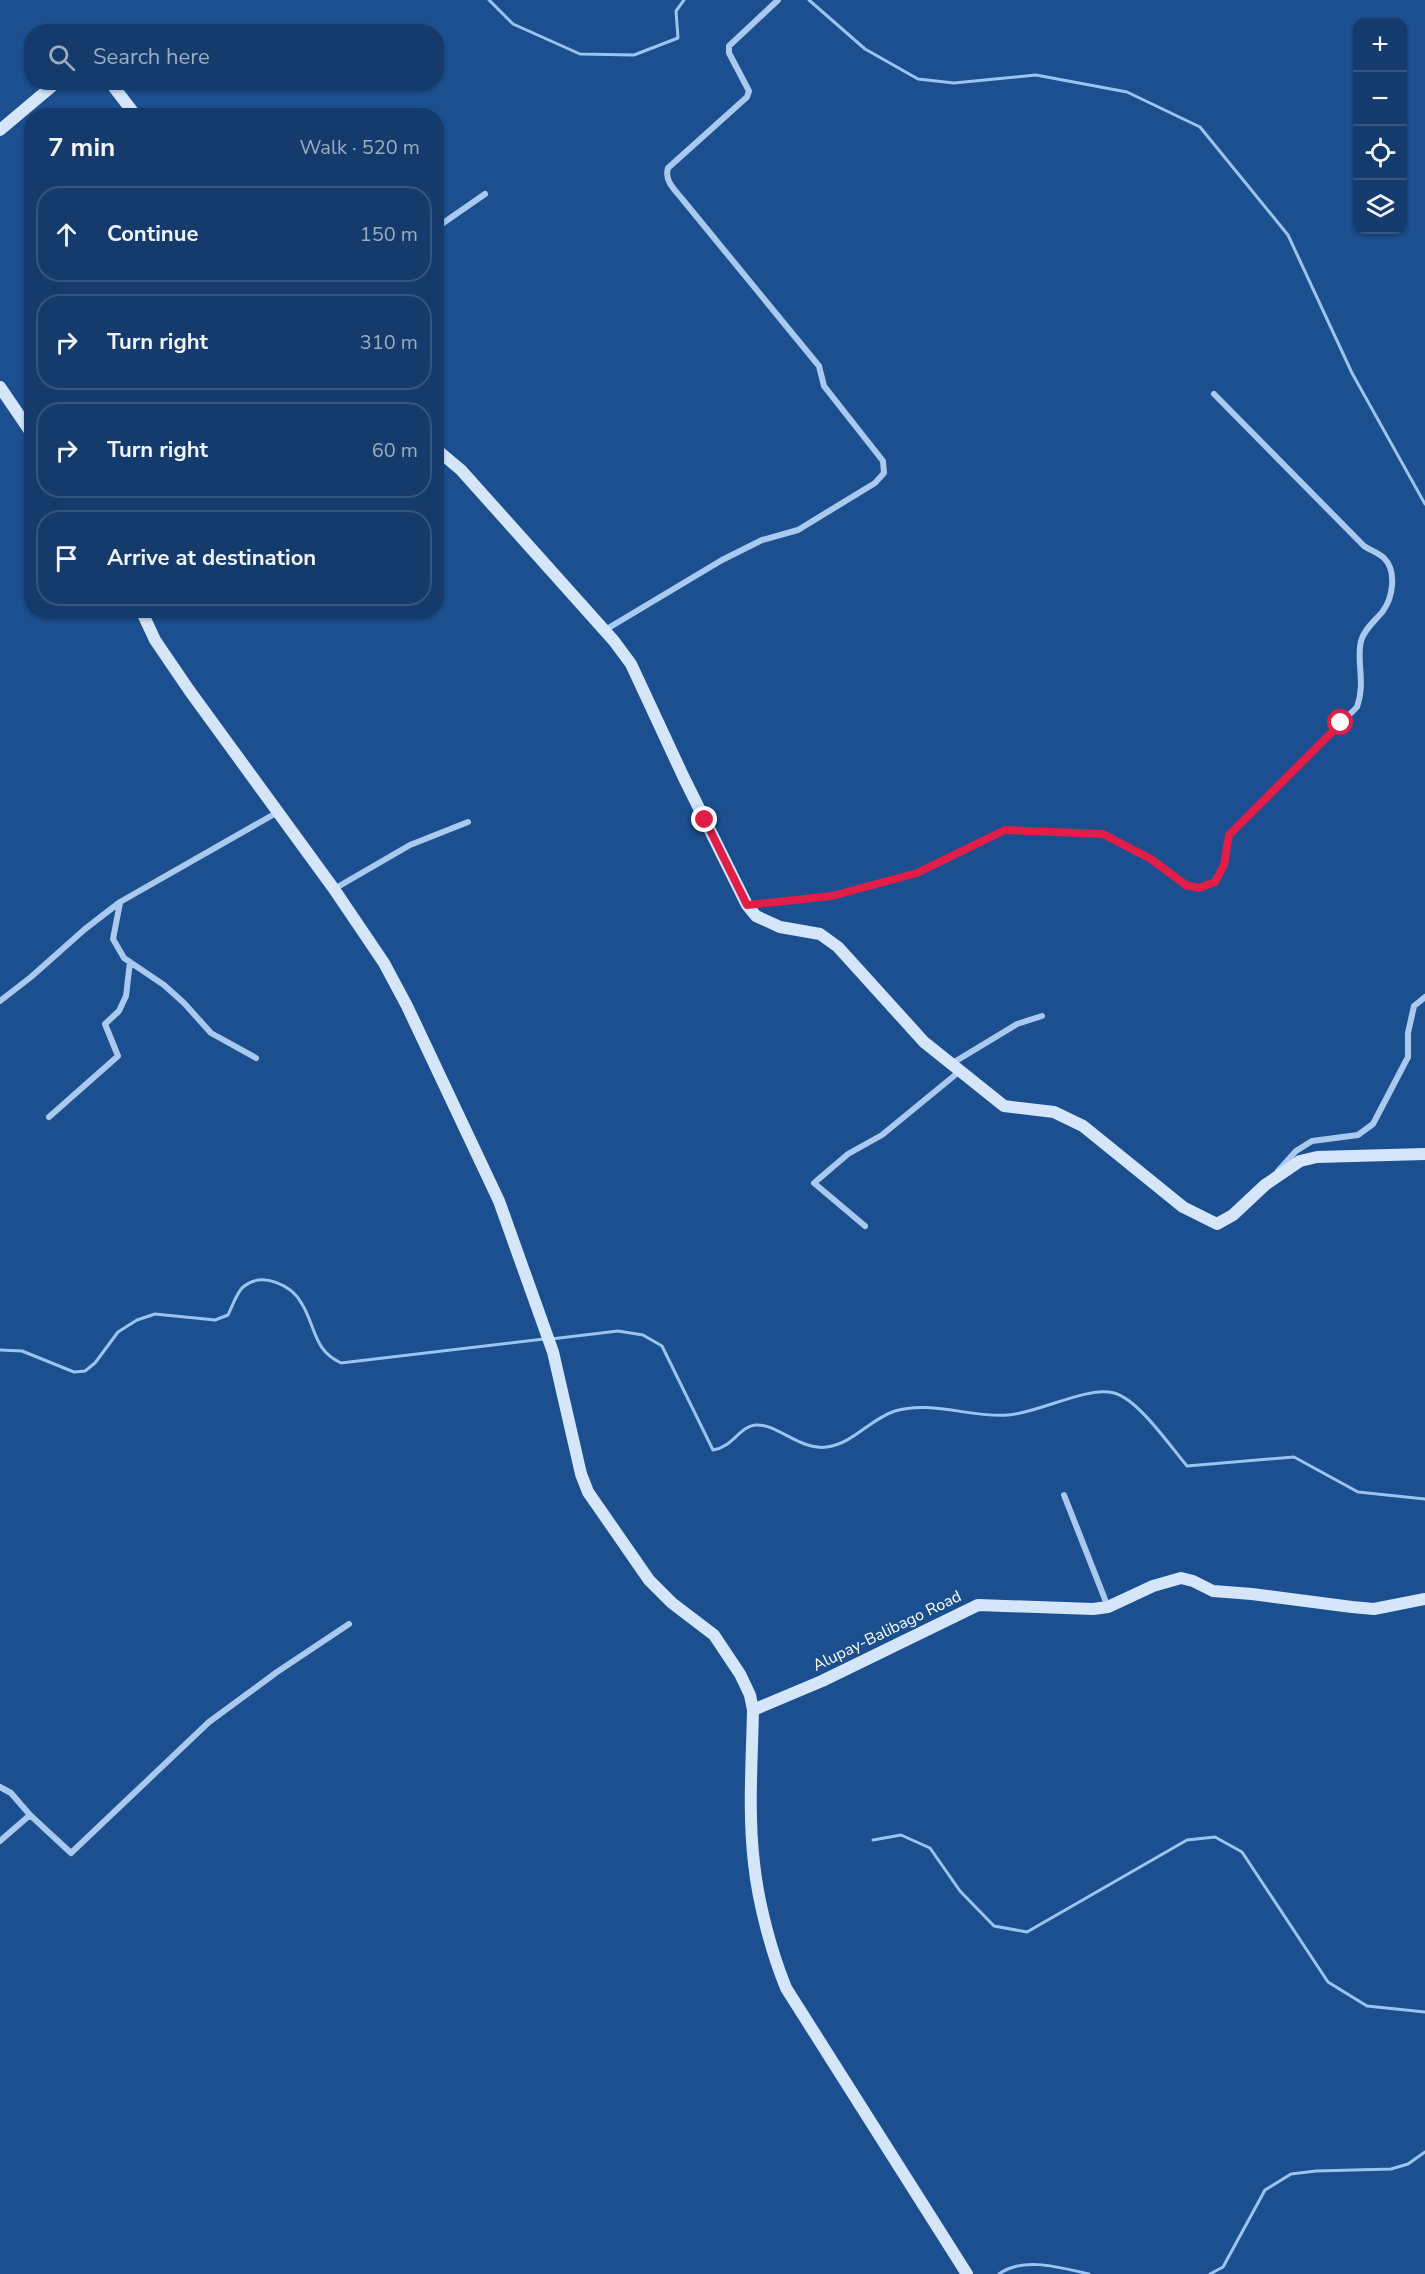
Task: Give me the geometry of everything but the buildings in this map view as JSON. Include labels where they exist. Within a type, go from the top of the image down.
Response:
[{"type":"street","points":[[605,630],[722,560],[762,540],[798,530],[875,483],[884,473],[883,460],[824,386],[819,366],[683,200],[666,174],[668,168],[747,97],[749,91],[729,53],[729,46],[778,0]]},
{"type":"street","points":[[26,108],[48,90]]},
{"type":"street","points":[[116,90],[130,108]]},
{"type":"street","points":[[0,130],[24,110]]},
{"type":"street","points":[[444,222],[485,194]]},
{"type":"street","points":[[0,387],[24,422]]},
{"type":"street","points":[[747,905],[832,896],[917,873],[1005,830],[1103,834],[1151,859],[1186,885],[1199,888],[1215,882],[1224,865],[1229,835],[1357,706],[1362,694],[1361,642],[1367,630],[1385,608],[1391,589],[1392,570],[1384,558],[1364,546],[1214,394]]},
{"type":"street","points":[[444,456],[461,470],[605,630],[631,664],[684,778],[747,905],[756,916],[780,927],[820,934],[838,947],[924,1042],[1004,1106],[1054,1112],[1083,1126],[1184,1207],[1217,1224],[1233,1215],[1296,1151],[1312,1141],[1358,1135],[1373,1124],[1408,1057],[1408,1033],[1414,1006],[1425,997]]},
{"type":"street","points":[[145,618],[155,640],[189,690],[384,963],[407,1006],[499,1201],[553,1352],[581,1474],[588,1492],[650,1580],[672,1603],[714,1635],[740,1674],[750,1695],[753,1710],[751,1824],[754,1864],[773,1956],[786,1988],[967,2274]]},
{"type":"street","points":[[0,1001],[32,977],[84,929],[120,902],[278,812]]},
{"type":"street","points":[[334,890],[410,845],[468,822]]},
{"type":"street","points":[[120,902],[113,939],[124,958],[164,985],[211,1033],[256,1058]]},
{"type":"street","points":[[49,1117],[118,1056],[105,1024],[119,1011],[126,996],[130,962]]},
{"type":"street","points":[[865,1226],[814,1183],[848,1154],[882,1136],[955,1067],[1017,1024],[1042,1016]]},
{"type":"street","points":[[1265,1185],[1300,1161],[1317,1157],[1425,1154]]},
{"type":"street","points":[[1064,1494],[1108,1607]]},
{"type":"street","name":"Alupay-Balibago Road","points":[[753,1710],[822,1681],[978,1605],[1093,1609],[1108,1607],[1154,1586],[1181,1578],[1214,1591],[1252,1593],[1352,1607],[1374,1608],[1425,1599]]},
{"type":"street","points":[[0,1787],[11,1793],[30,1815],[70,1853],[209,1722],[277,1672],[349,1624]]},
{"type":"street","points":[[0,1841],[30,1815]]},
{"type":"waterway","points":[[489,0],[513,24],[580,54],[634,55],[678,38],[676,11],[684,0]]},
{"type":"waterway","points":[[809,0],[865,49],[918,79],[954,83],[1036,75],[1127,92],[1200,127],[1288,235],[1352,373],[1425,504]]},
{"type":"waterway","points":[[0,1350],[22,1351],[74,1372],[85,1371],[95,1363],[118,1332],[137,1320],[155,1314],[215,1320],[228,1315],[243,1287],[259,1280],[276,1282],[297,1297],[307,1313],[320,1345],[325,1352],[341,1363],[544,1339]]},
{"type":"waterway","points":[[551,1339],[618,1331],[643,1335],[662,1346],[713,1450],[726,1445],[744,1429],[755,1425],[772,1428],[807,1445],[827,1447],[846,1441],[886,1415],[909,1408],[923,1407],[1008,1415],[1034,1410],[1076,1396],[1103,1392],[1114,1393],[1133,1404],[1153,1424],[1187,1466],[1294,1457],[1358,1492],[1425,1499]]},
{"type":"waterway","points":[[873,1840],[901,1835],[930,1848],[960,1891],[994,1926],[1027,1932],[1187,1840],[1215,1837],[1242,1852],[1328,1982],[1367,2006],[1425,2012]]},
{"type":"waterway","points":[[1210,2274],[1223,2267],[1265,2190],[1291,2174],[1391,2169],[1408,2164],[1425,2152]]},
{"type":"waterway","points":[[999,2274],[1019,2266],[1031,2265],[1043,2265],[1089,2274]]},
{"type":"route","points":[[705,820],[747,905],[832,896],[917,873],[1005,830],[1103,834],[1151,859],[1186,885],[1199,888],[1215,882],[1224,865],[1229,835],[1341,723]]}]
